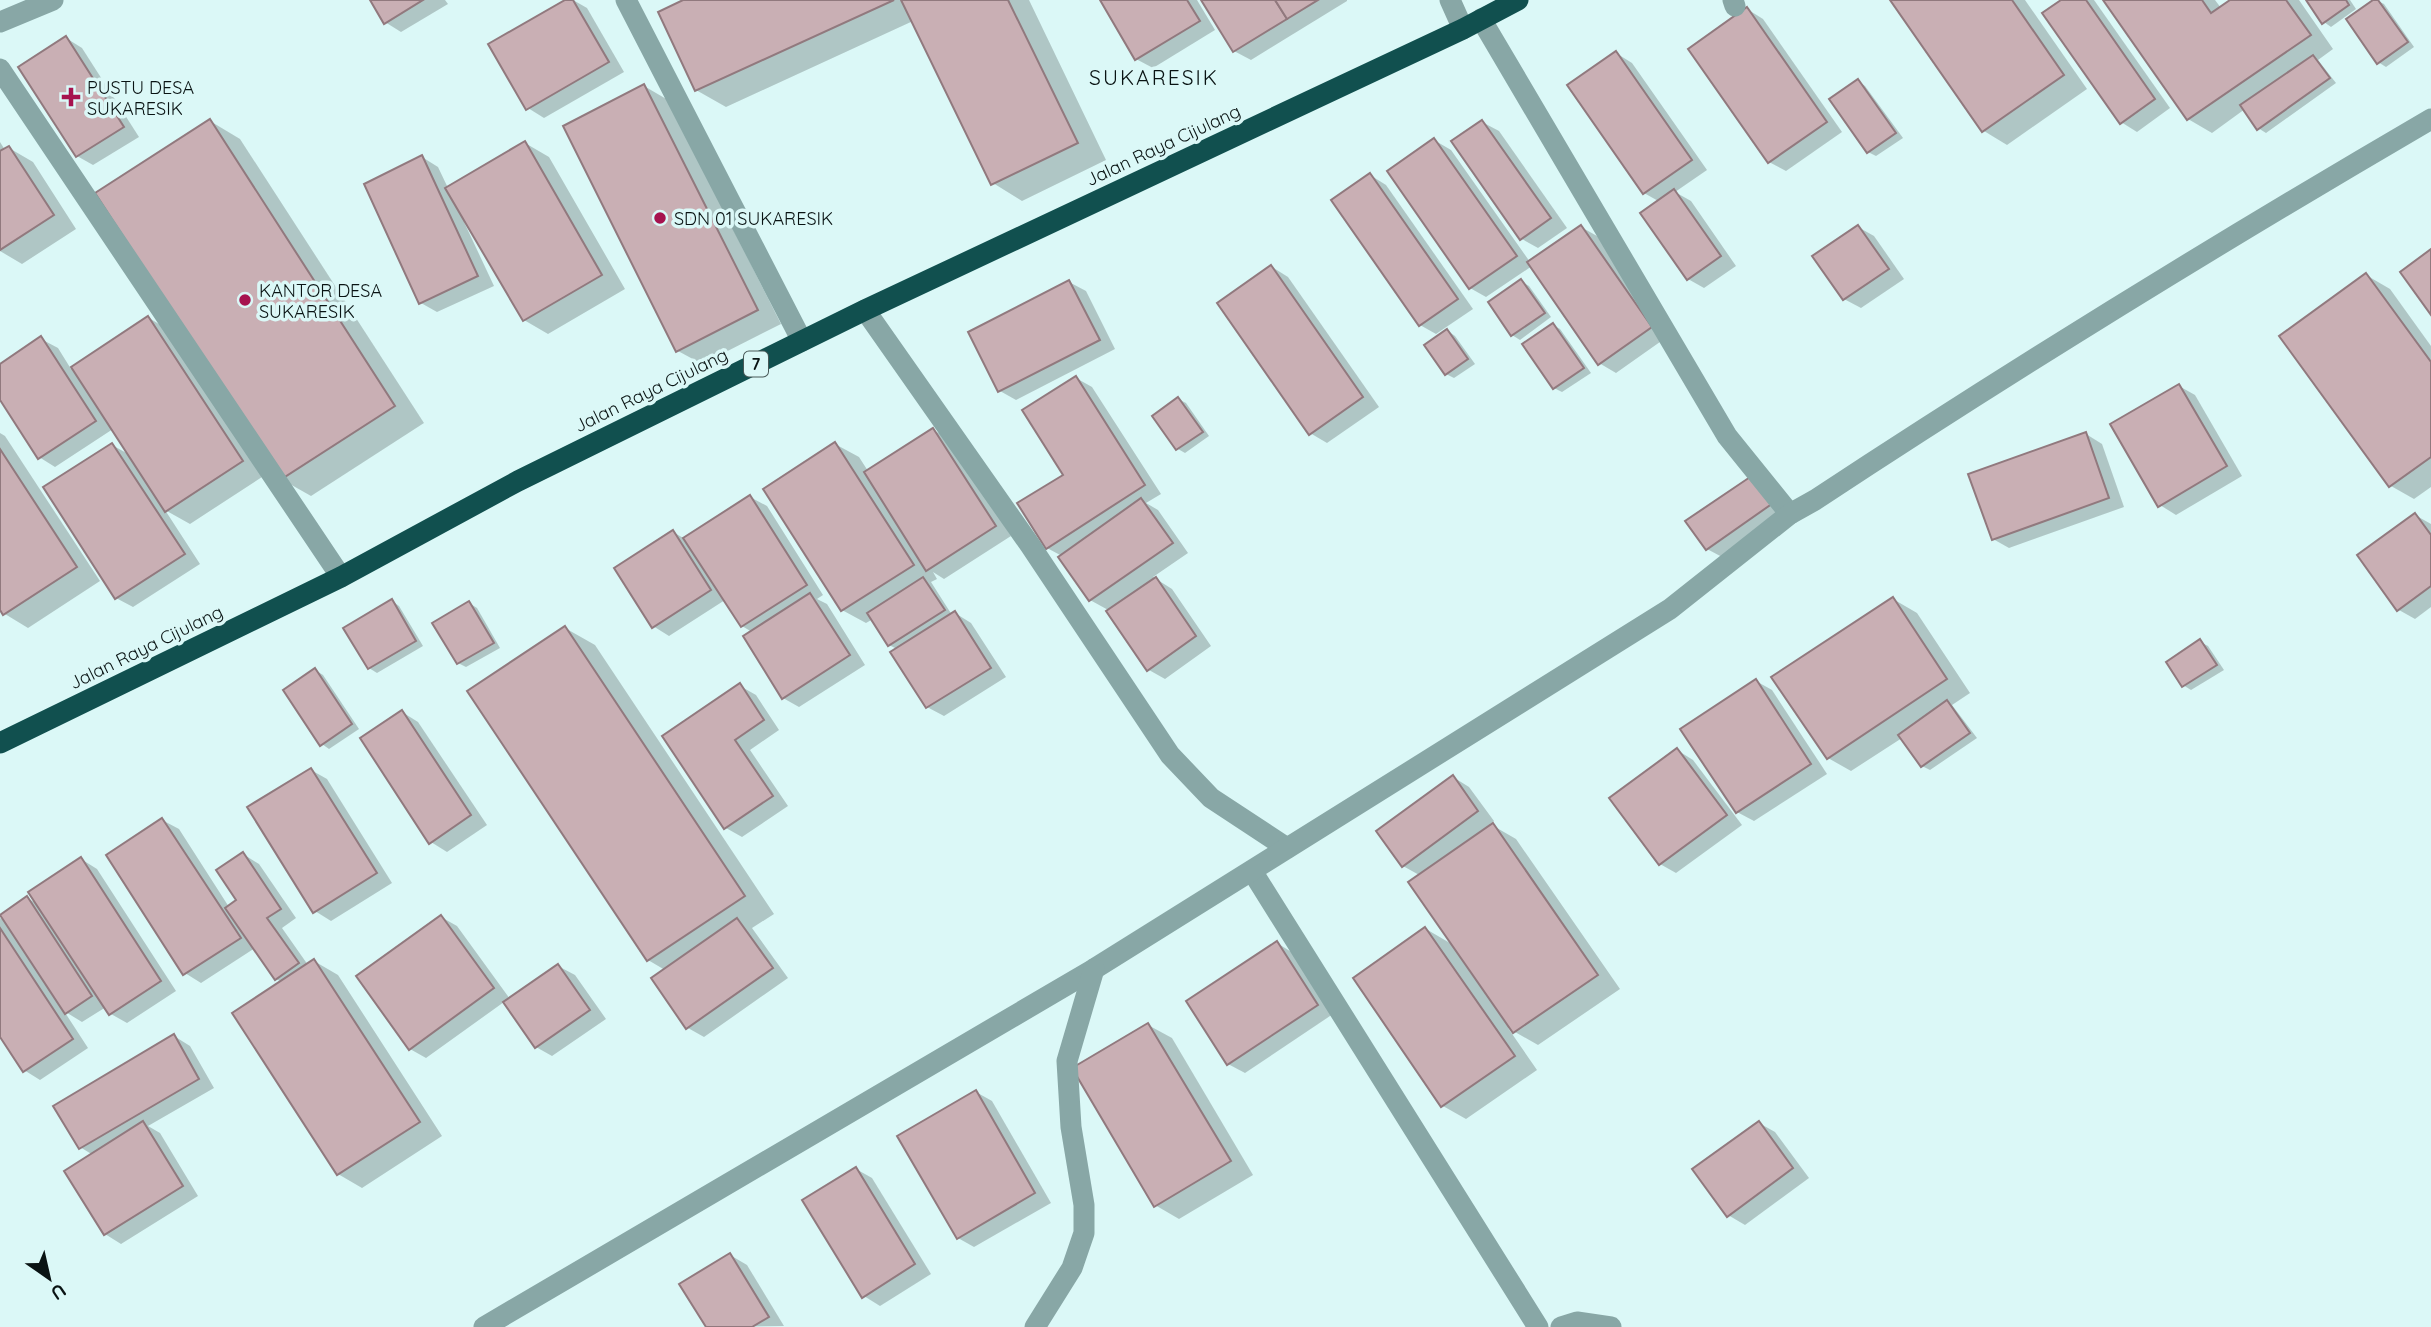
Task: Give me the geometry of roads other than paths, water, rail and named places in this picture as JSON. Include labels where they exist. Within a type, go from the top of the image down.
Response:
[{"type":"highway","name":"Jalan Raya Cijulang","points":[[0,743],[341,577],[518,481],[865,310],[1518,0]]},
{"type":"street","points":[[0,22],[53,0]]},
{"type":"street","points":[[626,0],[802,341]]},
{"type":"street","points":[[1450,0],[1472,24],[1727,436],[1790,514]]},
{"type":"street","points":[[0,69],[341,577]]},
{"type":"street","points":[[484,1327],[1094,969],[1252,871],[1670,609],[1790,514],[2036,357],[2431,119]]},
{"type":"street","points":[[865,310],[1030,545],[1170,755],[1211,798],[1287,848]]},
{"type":"street","points":[[1252,871],[1538,1327]]},
{"type":"street","points":[[1035,1327],[1072,1268],[1084,1233],[1084,1205],[1071,1127],[1067,1061],[1094,969]]},
{"type":"street","points":[[1561,1327],[1577,1322],[1611,1327]]},
{"type":"place","name":"PUSTU DESA SUKARESIK","points":[[71,97]]},
{"type":"place","name":"SDN 01 SUKARESIK","points":[[660,218]]},
{"type":"place","name":"KANTOR DESA SUKARESIK","points":[[245,300]]},
{"type":"district","name":"SUKARESIK","points":[[1154,77]]}]
